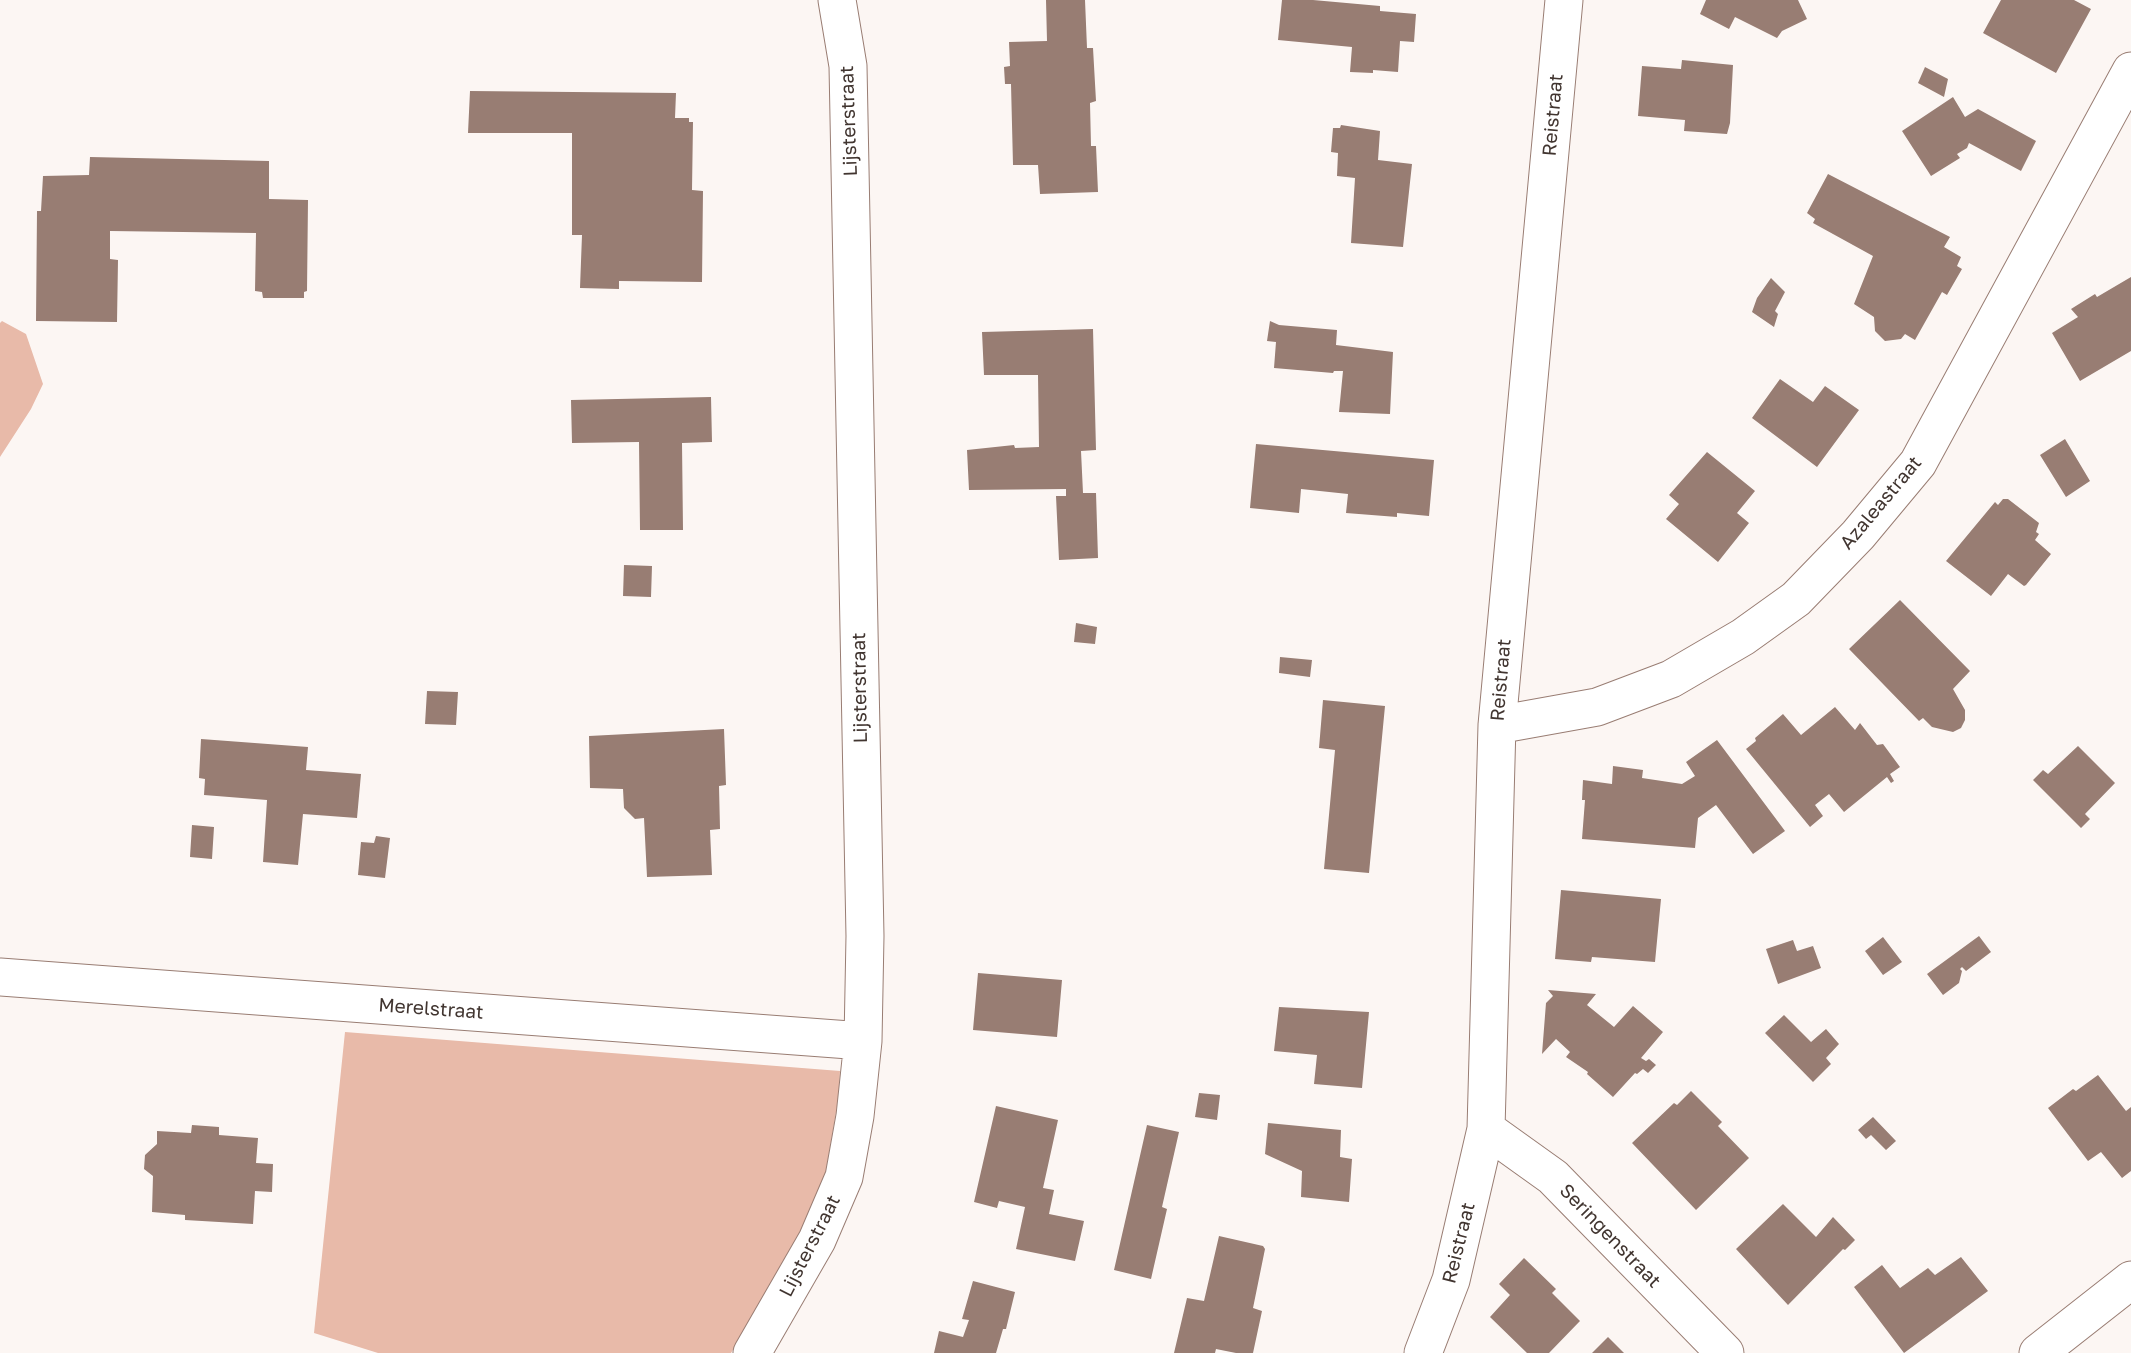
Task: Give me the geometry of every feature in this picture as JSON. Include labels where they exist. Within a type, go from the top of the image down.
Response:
[{"type":"street","name":"Lijsterstraat","points":[[752,1353],[817,1240],[844,1177],[855,1116],[863,1041],[865,922],[849,80],[837,0]]},
{"type":"street","name":"Reistraat","points":[[1423,1353],[1451,1280],[1486,1129],[1497,725],[1563,0]]},
{"type":"street","name":"Azaleastraat","points":[[1497,725],[1597,707],[1671,679],[1743,637],[1796,599],[1858,535],[1918,463],[2129,84]]},
{"type":"street","name":"Merelstraat","points":[[0,977],[863,1041]]},
{"type":"street","name":"Seringenstraat","points":[[1486,1129],[1553,1177],[1725,1353]]},
{"type":"street","points":[[2038,1353],[2131,1280]]},
{"type":"shaded area","points":[[2,321],[26,334],[43,384],[31,409],[0,457],[0,323]]},
{"type":"shaded area","points":[[345,1032],[840,1071],[839,1095],[823,1188],[794,1250],[731,1353],[378,1353],[314,1333]]},
{"type":"building","points":[[1046,0],[1085,0],[1087,48],[1093,48],[1096,101],[1090,103],[1091,146],[1096,146],[1098,192],[1040,194],[1038,165],[1013,165],[1011,84],[1005,84],[1004,67],[1010,66],[1009,42],[1047,41]]},
{"type":"building","points":[[1282,0],[1380,6],[1380,11],[1416,14],[1414,42],[1400,41],[1398,72],[1350,72],[1352,47],[1278,40]]},
{"type":"building","points":[[1706,0],[1798,0],[1807,19],[1782,31],[1777,38],[1735,17],[1729,29],[1700,14]]},
{"type":"building","points":[[2001,0],[2074,0],[2091,9],[2056,73],[1983,33]]},
{"type":"building","points":[[1682,60],[1733,65],[1727,134],[1684,131],[1685,120],[1638,116],[1642,66],[1681,69]]},
{"type":"building","points":[[1925,67],[1948,79],[1944,97],[1918,83]]},
{"type":"building","points":[[470,91],[676,93],[675,118],[689,118],[689,122],[693,122],[692,190],[703,191],[702,282],[619,281],[619,289],[580,288],[582,235],[572,235],[572,133],[468,133]]},
{"type":"building","points":[[1953,97],[1965,117],[1978,109],[2036,141],[2021,171],[1969,143],[1967,148],[1957,154],[1960,158],[1931,176],[1902,131]]},
{"type":"building","points":[[1341,125],[1380,131],[1378,160],[1412,164],[1403,247],[1351,243],[1355,178],[1337,176],[1338,153],[1331,152],[1333,128],[1340,128]]},
{"type":"building","points":[[90,157],[269,161],[269,199],[308,200],[307,291],[304,292],[304,298],[263,298],[262,292],[255,291],[256,233],[110,231],[110,259],[118,260],[117,322],[36,321],[37,211],[41,211],[43,176],[89,175]]},
{"type":"building","points":[[1828,174],[1950,237],[1944,247],[1961,257],[1957,266],[1962,269],[1947,295],[1942,292],[1915,340],[1905,334],[1901,339],[1885,341],[1875,331],[1874,317],[1854,304],[1873,256],[1813,223],[1815,219],[1807,213]]},
{"type":"building","points":[[2131,277],[2131,351],[2080,381],[2052,333],[2078,317],[2071,309]]},
{"type":"building","points":[[1771,278],[1785,292],[1775,311],[1778,314],[1774,327],[1752,312],[1757,298]]},
{"type":"building","points":[[1270,321],[1279,325],[1337,330],[1336,345],[1393,352],[1390,414],[1339,412],[1343,371],[1333,373],[1274,368],[1276,342],[1267,341]]},
{"type":"building","points":[[1093,329],[1096,450],[1081,451],[1083,493],[1096,493],[1098,558],[1059,560],[1056,496],[1066,496],[1066,489],[969,490],[967,450],[1014,445],[1015,448],[1039,447],[1038,375],[984,375],[982,332]]},
{"type":"building","points":[[1780,379],[1813,402],[1825,386],[1859,410],[1817,467],[1752,418]]},
{"type":"building","points":[[711,397],[712,442],[682,443],[683,530],[640,530],[639,442],[572,443],[571,400]]},
{"type":"building","points":[[2065,439],[2090,481],[2066,497],[2040,455]]},
{"type":"building","points":[[1256,444],[1434,460],[1429,516],[1397,513],[1397,517],[1346,513],[1348,494],[1301,489],[1299,513],[1250,508]]},
{"type":"building","points":[[1707,452],[1755,491],[1737,513],[1749,523],[1718,562],[1666,519],[1679,504],[1669,495]]},
{"type":"building","points":[[2003,499],[2008,499],[2039,523],[2036,532],[2039,534],[2035,540],[2051,554],[2026,585],[2008,574],[1991,596],[1946,561],[1995,502],[1998,505]]},
{"type":"building","points":[[624,565],[652,566],[651,597],[623,596]]},
{"type":"building","points":[[1900,600],[1970,671],[1953,689],[1965,710],[1965,720],[1961,728],[1953,732],[1932,727],[1923,718],[1919,721],[1849,649]]},
{"type":"building","points":[[1076,623],[1097,627],[1095,644],[1074,642]]},
{"type":"building","points":[[1280,657],[1312,660],[1310,677],[1279,673]]},
{"type":"building","points":[[427,691],[458,692],[456,725],[425,724]]},
{"type":"building","points":[[1323,700],[1385,706],[1369,873],[1324,869],[1335,750],[1319,748]]},
{"type":"building","points":[[1835,707],[1855,730],[1860,723],[1877,745],[1883,744],[1900,767],[1890,774],[1894,781],[1891,783],[1887,777],[1844,812],[1829,794],[1815,805],[1823,816],[1810,827],[1746,749],[1783,714],[1801,735]]},
{"type":"building","points":[[724,729],[726,785],[719,786],[720,829],[710,830],[712,875],[647,877],[644,818],[635,819],[624,808],[623,789],[590,788],[589,736]]},
{"type":"building","points":[[201,739],[308,747],[306,770],[361,774],[357,818],[303,814],[298,865],[263,862],[267,800],[204,795],[205,779],[199,778]]},
{"type":"building","points":[[1717,740],[1785,831],[1753,854],[1716,805],[1698,818],[1695,848],[1582,839],[1585,800],[1582,800],[1583,780],[1612,784],[1613,766],[1643,770],[1642,778],[1682,784],[1695,776],[1686,762]]},
{"type":"building","points":[[2078,746],[2115,783],[2085,814],[2090,819],[2081,828],[2033,780],[2043,770],[2048,774]]},
{"type":"building","points":[[192,825],[214,827],[212,859],[190,857]]},
{"type":"building","points":[[376,836],[390,838],[385,878],[358,875],[361,842],[374,843]]},
{"type":"building","points":[[1561,890],[1661,899],[1655,962],[1592,957],[1591,962],[1555,959]]},
{"type":"building","points":[[1979,936],[1991,952],[1966,971],[1962,967],[1959,983],[1943,995],[1927,974]]},
{"type":"building","points":[[1883,937],[1902,962],[1883,975],[1865,951]]},
{"type":"building","points":[[1793,940],[1797,951],[1813,946],[1821,968],[1778,984],[1766,949]]},
{"type":"building","points":[[978,973],[1062,980],[1057,1037],[973,1030]]},
{"type":"building","points":[[1548,990],[1596,994],[1587,1005],[1614,1027],[1633,1006],[1663,1032],[1641,1058],[1646,1061],[1649,1059],[1656,1065],[1648,1073],[1643,1069],[1635,1073],[1613,1097],[1587,1074],[1588,1072],[1566,1057],[1570,1052],[1556,1039],[1542,1054],[1546,1003],[1553,996]]},
{"type":"building","points":[[1279,1007],[1369,1012],[1362,1088],[1314,1084],[1317,1055],[1274,1051]]},
{"type":"building","points":[[1784,1015],[1811,1042],[1826,1029],[1839,1044],[1826,1058],[1831,1064],[1813,1082],[1765,1033]]},
{"type":"building","points":[[2098,1075],[2126,1111],[2131,1107],[2131,1171],[2122,1178],[2101,1152],[2088,1161],[2048,1108]]},
{"type":"building","points":[[1691,1091],[1722,1122],[1718,1126],[1749,1158],[1696,1210],[1632,1143],[1674,1103],[1677,1105]]},
{"type":"building","points":[[1199,1093],[1220,1095],[1217,1120],[1195,1117]]},
{"type":"building","points":[[996,1106],[1058,1120],[1043,1188],[1054,1190],[1049,1214],[1084,1221],[1075,1261],[1016,1249],[1025,1207],[999,1201],[997,1208],[974,1202]]},
{"type":"building","points":[[1873,1117],[1896,1141],[1886,1150],[1871,1135],[1866,1139],[1858,1130]]},
{"type":"building","points":[[1268,1123],[1341,1130],[1340,1157],[1352,1159],[1349,1202],[1301,1197],[1302,1171],[1265,1154]]},
{"type":"building","points":[[192,1125],[219,1127],[219,1135],[258,1138],[256,1163],[273,1164],[272,1192],[255,1191],[253,1224],[185,1220],[185,1215],[152,1212],[153,1176],[144,1169],[145,1155],[157,1144],[157,1131],[191,1133]]},
{"type":"building","points":[[1147,1125],[1179,1132],[1162,1207],[1167,1209],[1151,1279],[1114,1270]]},
{"type":"building","points":[[1783,1204],[1816,1237],[1833,1217],[1855,1240],[1788,1305],[1736,1249]]},
{"type":"building","points":[[1219,1236],[1263,1246],[1265,1249],[1253,1308],[1262,1311],[1253,1353],[1216,1349],[1215,1353],[1174,1353],[1187,1298],[1204,1301]]},
{"type":"building","points":[[1961,1257],[1988,1291],[1904,1353],[1854,1287],[1882,1265],[1900,1288],[1928,1268],[1935,1275]]},
{"type":"building","points":[[1524,1258],[1556,1289],[1552,1293],[1580,1321],[1549,1353],[1527,1353],[1490,1317],[1510,1295],[1499,1284]]},
{"type":"building","points":[[973,1281],[1015,1292],[1006,1329],[1003,1329],[996,1353],[934,1353],[939,1331],[963,1337],[969,1320],[962,1319]]},
{"type":"building","points":[[1608,1337],[1624,1353],[1592,1353]]}]
